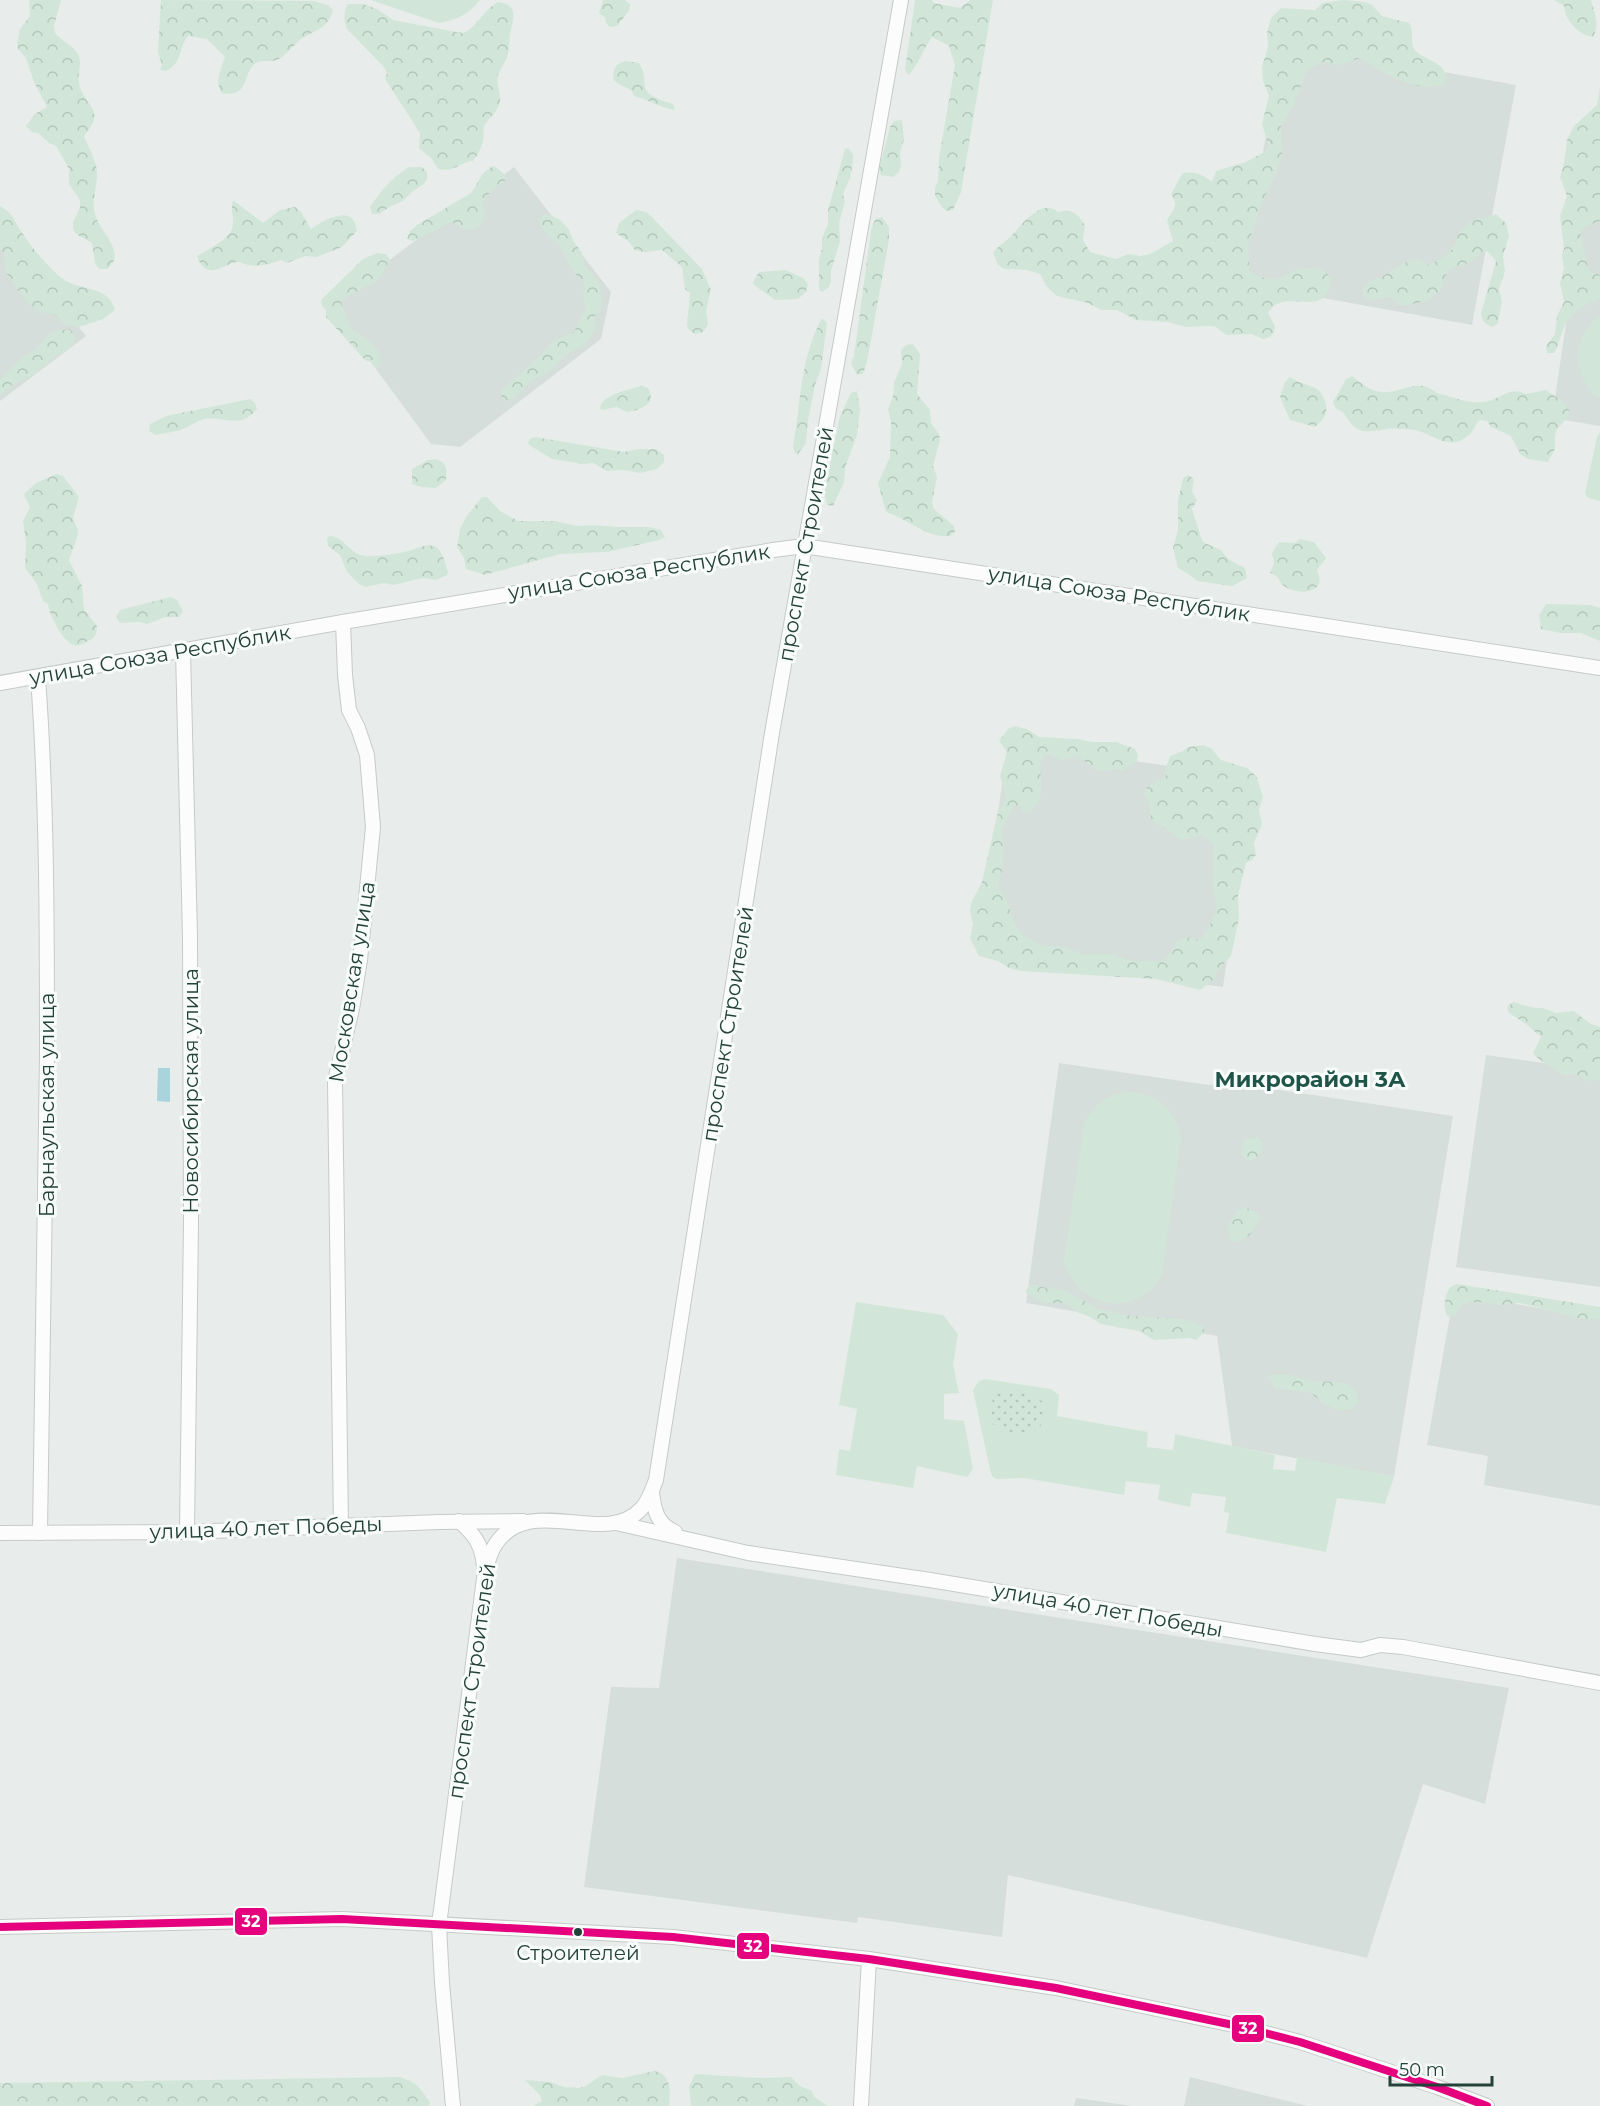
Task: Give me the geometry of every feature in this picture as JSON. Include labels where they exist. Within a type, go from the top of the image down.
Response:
[{"type":"street","name":"проспект Строителей","points":[[453,2106],[439,1925],[485,1571],[496,1544],[517,1526],[531,1521],[616,1523],[632,1517],[642,1509],[652,1491],[661,1457],[772,733],[901,0]]},
{"type":"street","name":"улица Союза Республик","points":[[0,683],[342,622],[804,546],[1600,668]]},
{"type":"street","name":"Московская улица","points":[[340,1526],[335,1081],[352,1009],[360,960],[373,827],[367,755],[349,710],[342,622]]},
{"type":"street","name":"Новосибирская улица","points":[[183,651],[190,936],[191,1223],[187,1532]]},
{"type":"street","name":"Барнаульская улица","points":[[38,677],[44,771],[47,945],[46,1216],[40,1533]]},
{"type":"street","points":[[652,1491],[656,1514],[661,1523],[690,1540]]},
{"type":"street","points":[[459,1521],[471,1531],[480,1544],[485,1571]]},
{"type":"street","name":"улица 40 лет Победы","points":[[0,1533],[187,1532],[459,1521],[531,1521]]},
{"type":"street","name":"улица 40 лет Победы","points":[[616,1523],[748,1553],[1361,1650],[1380,1645],[1403,1647],[1600,1683]]},
{"type":"street","points":[[0,1927],[342,1919],[673,1937],[869,1959],[1056,1988],[1238,2026],[1300,2042],[1487,2106]]},
{"type":"street","points":[[861,2106],[869,1959]]},
{"type":"shaded area","points":[[1283,43],[1516,85],[1472,325],[1239,283]]},
{"type":"shaded area","points":[[1600,94],[1600,426],[1552,418]]},
{"type":"shaded area","points":[[514,167],[611,292],[601,339],[460,447],[431,444],[329,305]]},
{"type":"shaded area","points":[[0,223],[86,336],[0,401]]},
{"type":"shaded area","points":[[1008,743],[1253,778],[1223,987],[978,952]]},
{"type":"shaded area","points":[[1486,1055],[1600,1071],[1600,1287],[1456,1267]]},
{"type":"shaded area","points":[[1059,1063],[1209,1085],[1226,1082],[1453,1116],[1394,1477],[1232,1446],[1217,1336],[1026,1303]]},
{"type":"shaded area","points":[[1454,1293],[1600,1319],[1600,1506],[1484,1485],[1488,1456],[1427,1445]]},
{"type":"shaded area","points":[[677,1558],[1509,1688],[1485,1804],[1423,1784],[1367,1958],[1008,1875],[1002,1937],[858,1917],[857,1923],[584,1887],[611,1687],[659,1688]]},
{"type":"shaded area","points":[[1190,2077],[1308,2106],[1184,2106]]},
{"type":"shaded area","points":[[1076,2098],[1133,2106],[1074,2106]]},
{"type":"green space","points":[[29,0],[61,0],[54,26],[55,33],[74,49],[80,58],[79,83],[94,114],[91,127],[84,136],[97,171],[94,211],[114,250],[115,257],[107,269],[99,269],[95,263],[92,243],[76,234],[73,229],[73,222],[80,208],[80,200],[69,184],[69,169],[56,146],[26,126],[35,114],[47,107],[34,82],[26,58],[18,49],[20,29],[30,16]]},
{"type":"green space","points":[[161,0],[314,1],[328,5],[333,10],[324,26],[300,40],[285,55],[273,61],[256,63],[241,89],[231,94],[222,93],[219,84],[219,75],[225,57],[207,39],[188,36],[175,64],[166,71],[160,70],[162,65],[158,52]]},
{"type":"green space","points":[[371,0],[480,0],[462,16],[439,23]]},
{"type":"green space","points":[[603,0],[625,0],[630,4],[629,11],[617,26],[610,27],[605,17],[599,14]]},
{"type":"green space","points":[[915,0],[932,0],[934,3],[960,8],[970,0],[993,0],[961,192],[953,210],[946,211],[942,207],[935,196],[935,188],[938,181],[939,158],[955,65],[949,46],[932,37],[909,75],[905,70]]},
{"type":"green space","points":[[1343,0],[1365,2],[1372,5],[1382,16],[1409,23],[1415,50],[1438,64],[1447,78],[1444,84],[1433,86],[1411,84],[1389,75],[1360,58],[1339,65],[1324,62],[1311,67],[1306,73],[1294,104],[1281,126],[1282,154],[1259,210],[1248,246],[1250,272],[1259,276],[1278,279],[1293,271],[1306,268],[1315,268],[1328,274],[1331,278],[1328,292],[1322,299],[1314,302],[1284,302],[1275,305],[1268,313],[1275,326],[1274,332],[1270,337],[1263,339],[1251,334],[1226,335],[1216,327],[1210,326],[1186,327],[1168,322],[1136,320],[1117,310],[1101,310],[1088,303],[1057,296],[1046,286],[1040,274],[1027,270],[1004,269],[998,265],[993,253],[1032,214],[1045,208],[1077,215],[1085,226],[1083,240],[1090,252],[1116,259],[1128,254],[1141,256],[1150,254],[1173,241],[1167,221],[1175,205],[1171,194],[1182,174],[1198,174],[1212,182],[1216,171],[1246,162],[1266,151],[1268,144],[1262,124],[1269,95],[1263,81],[1262,67],[1268,47],[1267,33],[1271,18],[1281,8],[1315,10],[1322,3]]},
{"type":"green space","points":[[1554,0],[1591,0],[1596,24],[1593,37],[1577,30],[1567,16],[1564,6]]},
{"type":"green space","points":[[498,2],[510,6],[513,14],[509,48],[497,79],[500,103],[484,126],[482,145],[473,161],[449,170],[438,169],[431,158],[419,148],[420,133],[385,79],[387,73],[384,67],[347,29],[345,10],[348,4],[363,4],[377,9],[393,20],[462,33],[471,28],[488,9]]},
{"type":"green space","points":[[626,61],[639,63],[646,90],[656,98],[673,104],[675,110],[634,96],[631,90],[613,79],[617,65]]},
{"type":"green space","points":[[1600,87],[1600,221],[1586,226],[1580,232],[1589,271],[1600,275],[1600,299],[1582,307],[1570,318],[1554,353],[1547,353],[1546,346],[1555,334],[1557,316],[1564,302],[1560,283],[1564,268],[1562,255],[1564,249],[1560,216],[1567,196],[1560,177],[1567,140],[1574,126],[1597,105]]},
{"type":"green space","points":[[902,120],[904,140],[900,152],[899,172],[893,177],[881,175],[879,169],[890,127],[894,121]]},
{"type":"green space","points":[[848,148],[853,154],[853,162],[850,178],[843,194],[845,202],[839,223],[840,241],[829,287],[822,292],[819,290],[819,259],[822,238],[828,224],[828,210],[845,149]]},
{"type":"green space","points":[[494,166],[504,174],[506,180],[492,190],[482,203],[485,215],[480,226],[467,229],[456,223],[450,223],[413,241],[407,239],[410,231],[417,225],[471,193],[483,174]]},
{"type":"green space","points":[[409,167],[422,167],[427,172],[424,184],[403,201],[379,214],[372,214],[370,207],[378,195]]},
{"type":"green space","points":[[233,200],[263,223],[280,210],[295,207],[301,212],[311,229],[330,218],[344,215],[355,222],[357,231],[342,247],[317,257],[305,256],[287,263],[281,260],[257,266],[238,262],[217,270],[206,269],[197,256],[219,243],[232,229]]},
{"type":"green space","points":[[0,206],[12,216],[31,245],[59,276],[66,281],[106,296],[112,302],[115,310],[103,319],[79,327],[64,324],[54,314],[40,312],[33,308],[7,274],[4,253],[0,248]]},
{"type":"green space","points":[[636,210],[647,212],[702,269],[711,290],[706,310],[708,325],[703,332],[695,334],[687,326],[690,293],[685,289],[682,267],[662,250],[644,252],[635,250],[628,241],[616,233],[619,223]]},
{"type":"green space","points":[[546,214],[559,219],[568,228],[582,253],[585,266],[598,281],[602,306],[594,317],[597,323],[592,336],[583,345],[566,355],[546,374],[533,379],[514,398],[507,400],[501,397],[502,390],[540,356],[553,341],[574,332],[586,307],[583,295],[584,281],[574,273],[560,246],[540,225],[540,218]]},
{"type":"green space","points":[[1496,214],[1506,223],[1509,236],[1503,256],[1505,271],[1499,289],[1502,301],[1498,323],[1493,327],[1484,322],[1481,313],[1496,261],[1487,251],[1470,262],[1450,270],[1439,291],[1424,301],[1400,305],[1391,297],[1369,300],[1364,296],[1362,290],[1367,284],[1406,262],[1417,260],[1428,265],[1442,258],[1451,251],[1458,236],[1467,225],[1478,217],[1484,219]]},
{"type":"green space","points":[[882,217],[889,227],[889,240],[867,362],[863,374],[857,375],[851,363],[854,356],[871,231],[875,219]]},
{"type":"green space","points":[[377,253],[386,254],[390,259],[381,276],[341,300],[352,331],[366,338],[380,353],[381,366],[375,368],[326,317],[326,310],[321,300],[363,259]]},
{"type":"green space","points":[[786,270],[803,278],[808,284],[806,292],[798,299],[775,300],[754,285],[753,282],[759,272]]},
{"type":"green space","points":[[1600,315],[1600,399],[1590,390],[1584,380],[1578,357],[1584,334],[1590,324]]},
{"type":"green space","points":[[822,318],[827,323],[821,369],[815,385],[806,443],[798,454],[795,453],[793,447],[802,381],[809,349]]},
{"type":"green space","points":[[70,329],[75,340],[68,350],[56,356],[32,376],[12,385],[0,396],[0,380],[23,357],[35,350],[49,335],[56,331]]},
{"type":"green space","points":[[913,344],[920,354],[917,394],[930,410],[931,423],[939,434],[940,440],[933,466],[937,477],[932,502],[934,509],[954,526],[955,532],[950,536],[925,531],[886,512],[878,483],[890,457],[891,422],[888,409],[893,396],[894,383],[902,364],[901,350],[906,345]]},
{"type":"green space","points":[[1352,376],[1376,391],[1388,392],[1423,386],[1437,393],[1477,402],[1489,401],[1515,391],[1526,394],[1546,390],[1562,401],[1570,411],[1568,417],[1557,429],[1555,449],[1548,462],[1528,459],[1521,455],[1511,436],[1491,427],[1487,421],[1480,420],[1472,432],[1453,443],[1413,430],[1363,431],[1358,429],[1336,409],[1333,402],[1346,379]]},
{"type":"green space","points":[[1290,377],[1317,389],[1324,398],[1326,413],[1315,427],[1290,420],[1280,397],[1285,382]]},
{"type":"green space","points":[[641,386],[648,388],[651,394],[649,402],[642,408],[627,412],[617,407],[601,410],[602,403],[611,396]]},
{"type":"green space","points":[[857,391],[860,410],[857,435],[845,468],[844,482],[833,506],[827,505],[824,492],[840,416],[851,393]]},
{"type":"green space","points":[[250,399],[255,403],[257,409],[238,421],[204,419],[176,431],[155,435],[149,431],[150,424],[166,416]]},
{"type":"green space","points":[[1600,432],[1600,501],[1588,498],[1585,493]]},
{"type":"green space","points":[[531,438],[624,452],[656,449],[664,455],[664,462],[657,469],[640,473],[623,470],[607,471],[593,463],[583,464],[552,459],[529,445]]},
{"type":"green space","points":[[435,459],[445,466],[446,480],[436,488],[412,484],[412,469],[428,460]]},
{"type":"green space","points":[[57,474],[63,476],[79,497],[73,518],[78,530],[77,538],[69,560],[82,586],[84,609],[97,626],[94,637],[78,646],[70,643],[61,634],[48,604],[43,601],[37,584],[25,568],[26,542],[23,521],[30,507],[24,494],[36,483]]},
{"type":"green space","points":[[1188,475],[1194,479],[1192,491],[1197,500],[1192,509],[1202,540],[1221,550],[1228,559],[1245,568],[1247,578],[1232,586],[1197,581],[1178,568],[1173,548],[1178,530],[1178,500],[1183,478]]},
{"type":"green space","points":[[482,497],[487,497],[500,511],[518,521],[555,521],[577,526],[649,527],[661,530],[665,537],[607,552],[560,554],[485,575],[466,569],[464,558],[457,547],[460,529],[466,517]]},
{"type":"green space","points":[[329,536],[339,539],[354,552],[365,556],[386,555],[424,546],[435,546],[442,554],[448,572],[447,575],[436,580],[423,578],[393,585],[384,583],[366,587],[359,584],[347,572],[340,555],[328,546]]},
{"type":"green space","points":[[1300,539],[1314,542],[1326,558],[1317,570],[1320,578],[1319,584],[1316,588],[1304,592],[1284,586],[1276,576],[1270,573],[1274,563],[1272,553],[1279,542],[1295,543]]},
{"type":"green space","points":[[171,597],[177,600],[183,611],[179,617],[166,617],[147,624],[120,623],[116,618],[120,610]]},
{"type":"green space","points":[[1546,604],[1591,605],[1600,608],[1600,641],[1581,633],[1561,633],[1541,629],[1539,615]]},
{"type":"green space","points":[[1014,726],[1027,729],[1039,737],[1116,742],[1135,749],[1138,755],[1137,761],[1122,771],[1116,769],[1103,771],[1095,769],[1078,756],[1061,760],[1050,754],[1044,755],[1041,766],[1041,795],[1038,802],[1029,812],[1014,805],[1001,830],[1004,858],[998,886],[1008,904],[1015,926],[1024,936],[1042,946],[1063,947],[1083,954],[1113,954],[1132,961],[1161,961],[1167,957],[1179,940],[1186,937],[1200,940],[1217,910],[1213,887],[1214,844],[1202,835],[1183,840],[1177,838],[1167,829],[1155,823],[1151,819],[1150,805],[1144,793],[1147,787],[1166,776],[1165,770],[1170,756],[1188,747],[1203,745],[1211,748],[1221,760],[1247,768],[1257,778],[1263,797],[1259,810],[1262,824],[1254,843],[1256,855],[1246,863],[1238,896],[1239,919],[1231,956],[1217,971],[1216,977],[1200,990],[1156,979],[1021,971],[979,956],[970,938],[973,925],[971,903],[982,882],[997,815],[1006,797],[1000,776],[1007,752],[999,741],[1008,729]]},
{"type":"green space","points":[[1513,1002],[1556,1013],[1574,1011],[1589,1023],[1600,1027],[1600,1079],[1587,1081],[1576,1074],[1564,1075],[1535,1056],[1533,1053],[1541,1037],[1509,1013],[1507,1007]]},
{"type":"green space","points":[[1128,1092],[1147,1096],[1163,1104],[1174,1118],[1181,1137],[1162,1275],[1151,1289],[1138,1298],[1123,1303],[1109,1303],[1095,1299],[1082,1290],[1072,1278],[1064,1262],[1084,1124],[1096,1106],[1107,1098]]},
{"type":"green space","points":[[1257,1137],[1262,1142],[1261,1152],[1258,1157],[1248,1161],[1241,1155],[1244,1140]]},
{"type":"green space","points":[[1245,1207],[1258,1213],[1260,1219],[1249,1236],[1237,1242],[1230,1239],[1227,1227],[1237,1211]]},
{"type":"green space","points":[[1035,1284],[1067,1291],[1098,1309],[1131,1316],[1184,1319],[1202,1326],[1205,1332],[1196,1340],[1189,1338],[1154,1340],[1139,1331],[1101,1324],[1077,1312],[1066,1303],[1044,1303],[1025,1292],[1029,1286]]},
{"type":"green space","points":[[1457,1284],[1600,1307],[1600,1319],[1582,1319],[1520,1303],[1499,1305],[1487,1302],[1469,1302],[1462,1305],[1455,1315],[1448,1317],[1445,1310],[1446,1298],[1450,1287]]},
{"type":"green space","points":[[856,1302],[943,1315],[958,1334],[953,1365],[959,1393],[944,1394],[944,1419],[964,1421],[973,1469],[967,1477],[917,1466],[913,1488],[836,1475],[839,1449],[850,1451],[857,1409],[839,1405]]},
{"type":"green space","points":[[1291,1375],[1310,1381],[1349,1385],[1357,1395],[1357,1404],[1352,1409],[1337,1410],[1320,1401],[1310,1392],[1273,1388],[1273,1382],[1266,1377]]},
{"type":"green space","points":[[985,1379],[1051,1389],[1059,1395],[1057,1416],[1148,1432],[1147,1447],[1173,1450],[1175,1434],[1275,1455],[1273,1469],[1295,1471],[1297,1457],[1394,1477],[1385,1504],[1337,1498],[1326,1552],[1226,1533],[1229,1513],[1224,1512],[1226,1497],[1192,1493],[1190,1507],[1158,1500],[1160,1485],[1126,1481],[1124,1495],[1024,1478],[996,1479],[990,1470],[973,1390],[979,1381]]},
{"type":"green space","points":[[1017,1390],[1044,1402],[1040,1429],[1015,1434],[990,1423],[993,1395]]},
{"type":"green space","points":[[654,2071],[660,2072],[667,2079],[670,2089],[669,2106],[533,2106],[542,2101],[540,2095],[525,2080],[551,2082],[564,2087],[578,2088],[584,2087],[602,2075],[622,2078]]},
{"type":"green space","points":[[695,2074],[761,2078],[791,2077],[800,2086],[812,2091],[814,2097],[828,2106],[691,2106],[689,2087]]},
{"type":"green space","points":[[399,2077],[417,2086],[430,2102],[429,2106],[0,2106],[0,2083]]},
{"type":"water","points":[[158,1068],[170,1068],[170,1102],[157,1101]]},
{"type":"transit line","name":"32","points":[[0,1927],[342,1919],[673,1937],[869,1959],[1056,1988],[1238,2026],[1300,2042],[1487,2106]]},
{"type":"place","name":"Строителей","points":[[578,1932]]},
{"type":"district","name":"Микрорайон 3А","points":[[1310,1079]]}]
